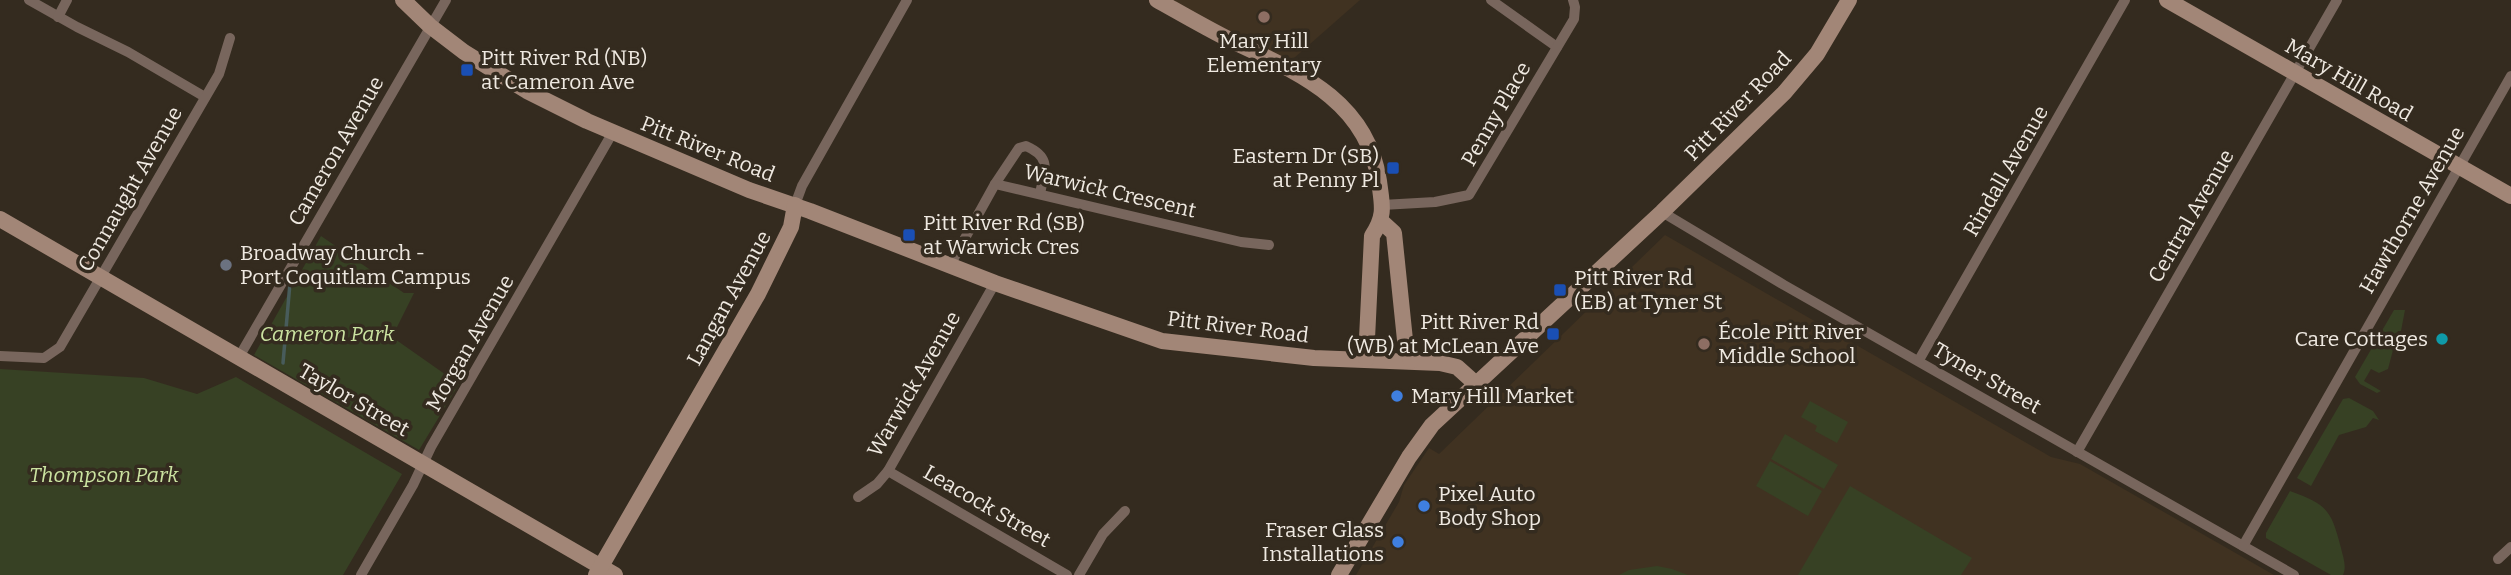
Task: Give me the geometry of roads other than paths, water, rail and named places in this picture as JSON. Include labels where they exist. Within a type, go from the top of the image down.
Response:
[{"type":"street","points":[[29,0],[128,52],[205,97]]},
{"type":"street","points":[[58,17],[67,0]]},
{"type":"street","name":"Pitt River Road","points":[[403,0],[430,26],[464,51],[527,91],[749,190],[795,205],[950,267],[1162,341],[1314,358],[1452,365],[1476,384],[1662,212],[1802,73],[1817,54],[1849,0]]},
{"type":"street","name":"Cameron Avenue","points":[[239,357],[446,0]]},
{"type":"street","name":"Langan Avenue","points":[[598,571],[758,294],[791,227],[802,186],[907,0]]},
{"type":"street","points":[[1157,0],[1284,66],[1333,97],[1352,117],[1366,139],[1375,161],[1382,205],[1381,222],[1372,236],[1366,359]]},
{"type":"street","name":"Penny Place","points":[[1491,0],[1557,47]]},
{"type":"street","name":"Penny Place","points":[[1382,205],[1435,202],[1469,194],[1475,188],[1574,19],[1573,0]]},
{"type":"street","name":"Rindall Avenue","points":[[1919,360],[2125,0]]},
{"type":"street","name":"Mary Hill Road","points":[[2167,0],[2511,196]]},
{"type":"street","name":"Central Avenue","points":[[2077,452],[2337,0]]},
{"type":"street","name":"Connaught Avenue","points":[[0,356],[36,359],[53,354],[60,347],[205,97],[223,64],[230,38]]},
{"type":"street","name":"Hawthorne Avenue","points":[[2243,546],[2511,76]]},
{"type":"street","name":"Morgan Avenue","points":[[361,575],[614,132]]},
{"type":"street","points":[[995,184],[1018,148],[1026,146],[1042,155],[1045,163],[1040,194]]},
{"type":"street","name":"Warwick Crescent","points":[[950,267],[995,184],[1241,242],[1269,245]]},
{"type":"street","name":"Tyner Street","points":[[1662,212],[1784,285],[2294,575]]},
{"type":"street","name":"Taylor Street","points":[[0,219],[423,463],[598,571],[615,575]]},
{"type":"street","points":[[1381,222],[1394,233],[1405,340],[1411,361]]},
{"type":"street","name":"Warwick Avenue","points":[[858,497],[877,484],[888,471],[995,283]]},
{"type":"street","points":[[1339,575],[1425,433],[1476,384]]},
{"type":"street","name":"Leacock Street","points":[[888,471],[1067,575]]},
{"type":"street","points":[[1079,575],[1103,534],[1125,511]]},
{"type":"street","points":[[2498,559],[2511,547]]},
{"type":"waterway","points":[[283,363],[290,283]]},
{"type":"place","name":"Mary Hill Elementary","points":[[1264,17]]},
{"type":"place","name":"Pitt River Rd (NB) at Cameron Ave","points":[[467,70]]},
{"type":"place","name":"Eastern Dr (SB) at Penny Pl","points":[[1393,168]]},
{"type":"place","name":"Pitt River Rd (SB) at Warwick Cres","points":[[909,235]]},
{"type":"place","name":"Broadway Church - Port Coquitlam Campus","points":[[226,265]]},
{"type":"place","name":"Pitt River Rd (EB) at Tyner St","points":[[1560,290]]},
{"type":"place","name":"Pitt River Rd (WB) at McLean Ave","points":[[1553,334]]},
{"type":"place","name":"Care Cottages","points":[[2442,339]]},
{"type":"place","name":"École Pitt River Middle School","points":[[1704,344]]},
{"type":"place","name":"Mary Hill Market","points":[[1397,396]]},
{"type":"place","name":"Pixel Auto Body Shop","points":[[1424,506]]},
{"type":"place","name":"Fraser Glass Installations","points":[[1398,542]]},
{"type":"park label","name":"Cameron Park","points":[[327,334]]},
{"type":"park label","name":"Thompson Park","points":[[104,475]]}]
